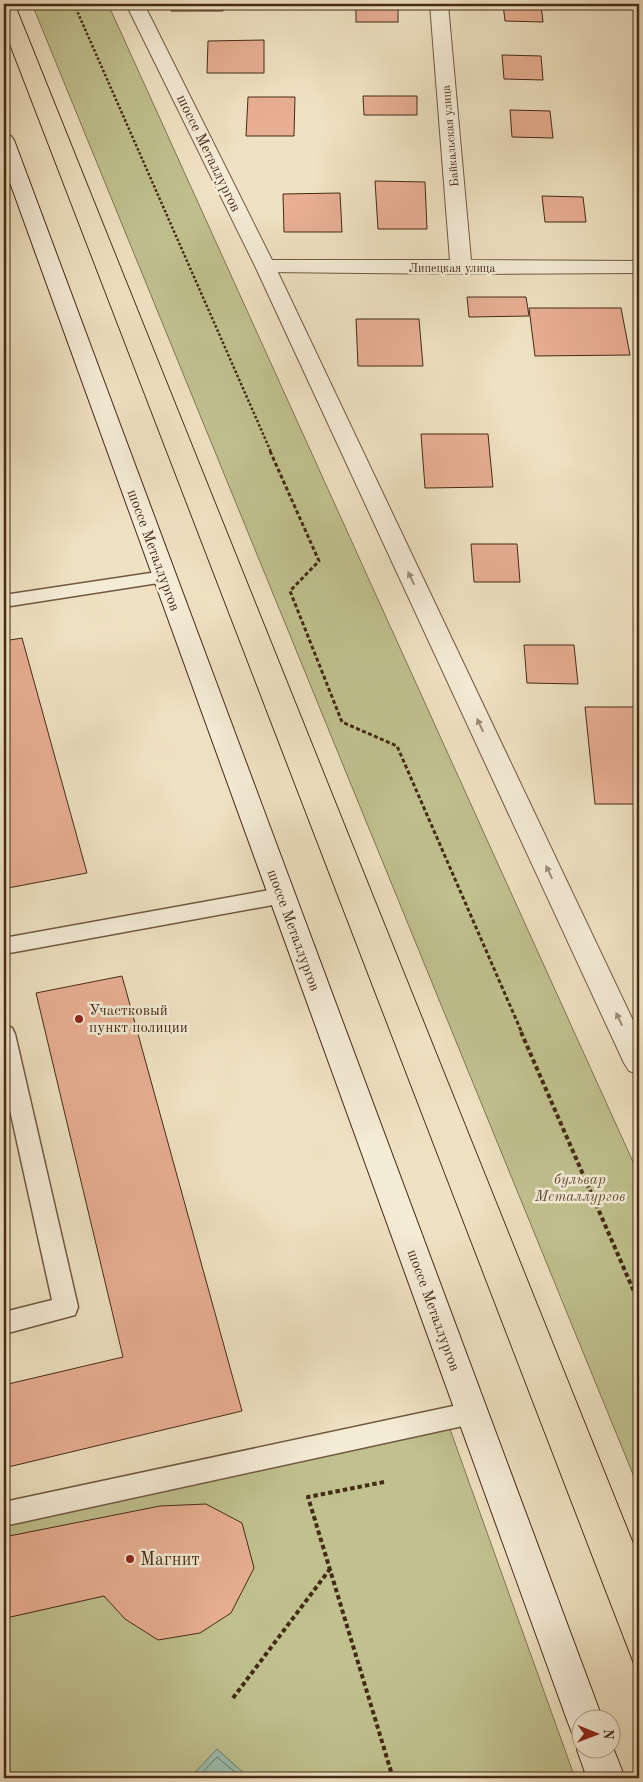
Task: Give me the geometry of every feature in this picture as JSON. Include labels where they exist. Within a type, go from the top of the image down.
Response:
[{"type":"street","name":"шоссе Металлургов","points":[[135,4],[265,266],[639,1063]]},
{"type":"street","name":"Байкальская улица","points":[[439,4],[461,268]]},
{"type":"street","name":"шоссе Металлургов","points":[[4,140],[9,170],[164,577],[581,1710]]},
{"type":"street","name":"Липецкая улица","points":[[265,266],[639,267]]},
{"type":"street","points":[[600,1760],[606,1778]]},
{"type":"lane","points":[[4,601],[164,577]]},
{"type":"lane","points":[[4,946],[281,896]]},
{"type":"lane","points":[[4,1034],[66,1307],[4,1323]]},
{"type":"lane","points":[[4,1514],[472,1412]]},
{"type":"path","points":[[74,4],[320,561],[290,591],[342,722],[397,746],[639,1303]]},
{"type":"path","points":[[384,1482],[308,1497],[393,1778]]},
{"type":"path","points":[[233,1698],[330,1569]]},
{"type":"green space","name":"бульвар Металлургов","points":[[32,4],[108,4],[639,1175],[639,1489]]},
{"type":"green space","points":[[446,1418],[575,1778],[249,1778],[217,1749],[190,1778],[4,1778],[4,1514]]},
{"type":"water","points":[[217,1749],[249,1778],[190,1778]]},
{"type":"building","points":[[171,4],[224,4],[223,11],[171,11]]},
{"type":"building","points":[[356,4],[398,4],[398,22],[356,22]]},
{"type":"building","points":[[503,4],[541,4],[543,22],[505,21]]},
{"type":"building","points":[[264,40],[264,73],[207,73],[208,41]]},
{"type":"building","points":[[502,55],[541,56],[543,80],[504,79]]},
{"type":"building","points":[[363,96],[417,96],[417,115],[364,115]]},
{"type":"building","points":[[248,97],[295,97],[294,136],[246,136]]},
{"type":"building","points":[[510,110],[550,111],[553,138],[512,137]]},
{"type":"building","points":[[375,181],[425,182],[427,229],[378,229]]},
{"type":"building","points":[[340,193],[342,232],[284,232],[283,194]]},
{"type":"building","points":[[542,196],[583,197],[586,222],[545,222]]},
{"type":"building","points":[[467,297],[526,297],[529,316],[469,317]]},
{"type":"building","points":[[529,308],[621,308],[630,355],[535,356]]},
{"type":"building","points":[[356,319],[419,319],[423,366],[358,366]]},
{"type":"building","points":[[421,434],[488,434],[493,487],[425,488]]},
{"type":"building","points":[[471,544],[517,544],[520,582],[474,582]]},
{"type":"building","points":[[22,638],[87,873],[8,888],[4,869],[4,641]]},
{"type":"building","points":[[524,645],[574,645],[578,684],[527,683]]},
{"type":"building","points":[[585,707],[639,707],[639,804],[595,804]]},
{"type":"building","points":[[122,976],[242,1411],[4,1468],[4,1385],[123,1357],[36,993]]},
{"type":"building","points":[[206,1504],[242,1523],[254,1568],[231,1613],[200,1633],[158,1640],[125,1619],[104,1596],[6,1618],[4,1600],[4,1537],[160,1506]]},
{"type":"tram line","points":[[15,4],[639,1557]]},
{"type":"tram line","points":[[4,30],[639,1678]]},
{"type":"place","name":"Участковый пункт полиции","points":[[79,1019]]},
{"type":"place","name":"Магнит","points":[[130,1559]]}]
